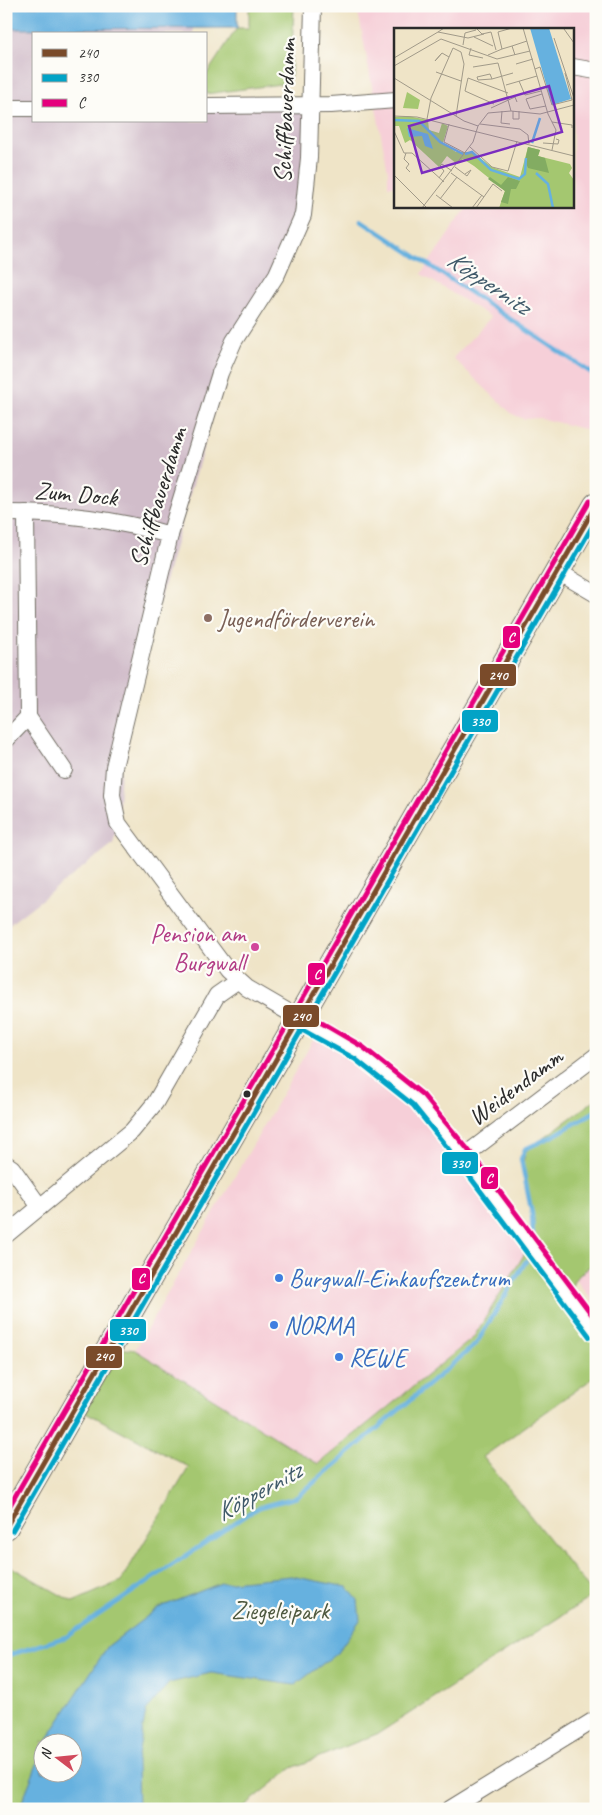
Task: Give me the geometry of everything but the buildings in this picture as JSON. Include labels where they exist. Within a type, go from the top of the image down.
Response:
[{"type":"street","name":"Schiffbauerdamm","points":[[237,981],[118,823],[112,795],[114,767],[170,535],[220,373],[234,341],[277,274],[303,215],[308,176],[313,6]]},
{"type":"street","points":[[574,67],[596,71]]},
{"type":"street","points":[[208,106],[369,104],[394,100]]},
{"type":"street","points":[[6,108],[32,108]]},
{"type":"street","points":[[6,1527],[596,505]]},
{"type":"street","name":"Zum Dock","points":[[6,513],[69,514],[115,520],[170,535]]},
{"type":"street","points":[[26,513],[28,717],[64,770]]},
{"type":"street","points":[[557,571],[596,594]]},
{"type":"street","points":[[6,740],[28,717]]},
{"type":"street","points":[[6,1235],[132,1131],[155,1103],[217,994],[237,981],[359,1053],[418,1100],[464,1156],[596,1333]]},
{"type":"street","name":"Weidendamm","points":[[464,1156],[596,1056]]},
{"type":"street","points":[[6,1164],[12,1168],[40,1207]]},
{"type":"street","points":[[450,1809],[596,1719]]},
{"type":"shaded area","points":[[357,6],[596,6],[596,432],[539,418],[524,419],[512,414],[453,358],[491,317],[421,274],[467,208],[574,208],[574,28],[394,28],[394,186],[388,186],[388,172]]},
{"type":"shaded area","points":[[194,28],[194,32],[32,32],[32,122],[208,122],[208,106],[311,105],[303,215],[234,341],[123,727],[118,823],[113,844],[6,927],[6,29]]},
{"type":"shaded area","points":[[319,1030],[418,1100],[530,1245],[473,1338],[317,1464],[135,1350]]},
{"type":"shaded area","points":[[596,1261],[596,1305],[575,1279]]},
{"type":"green space","points":[[249,6],[294,6],[291,75],[288,83],[208,94],[208,72],[237,28],[249,28]]},
{"type":"green space","name":"Ziegeleipark","points":[[596,1099],[596,1261],[575,1279],[568,1295],[596,1333],[596,1376],[483,1457],[594,1595],[379,1733],[292,1768],[241,1809],[6,1809],[6,1564],[73,1602],[121,1581],[189,1467],[76,1407],[110,1347],[135,1350],[318,1464],[473,1338],[530,1245],[534,1220],[523,1162],[526,1151]]},
{"type":"water","points":[[6,6],[237,6],[237,28],[6,29]]},
{"type":"water","points":[[291,1576],[347,1587],[358,1600],[360,1620],[337,1653],[295,1685],[211,1673],[169,1683],[146,1711],[137,1761],[138,1809],[19,1809],[32,1777],[32,1782],[82,1782],[82,1732],[52,1732],[108,1646],[158,1608],[221,1583]]},
{"type":"waterway","name":"Köppernitz","points":[[361,220],[596,376]]},
{"type":"waterway","name":"Köppernitz","points":[[533,1238],[532,1214],[521,1159],[525,1149],[553,1136],[596,1111]]},
{"type":"waterway","name":"Köppernitz","points":[[6,1656],[66,1637],[249,1513],[260,1507],[297,1497],[476,1344],[526,1261]]},
{"type":"transit line","name":"C","points":[[6,1512],[590,501]]},
{"type":"transit line","name":"240","points":[[6,1527],[596,505]]},
{"type":"transit line","name":"330","points":[[12,1531],[596,520]]},
{"type":"transit line","name":"C","points":[[303,1012],[363,1047],[423,1095],[470,1152],[596,1320]]},
{"type":"transit line","name":"330","points":[[295,1026],[355,1059],[413,1105],[458,1161],[590,1337]]},
{"type":"place","name":"Jugendförderverein","points":[[208,618]]},
{"type":"place","name":"Pension am Burgwall","points":[[255,947]]},
{"type":"place","name":"Burgwall-Einkaufszentrum","points":[[279,1278]]},
{"type":"place","name":"NORMA","points":[[274,1325]]},
{"type":"place","name":"REWE","points":[[339,1357]]}]
